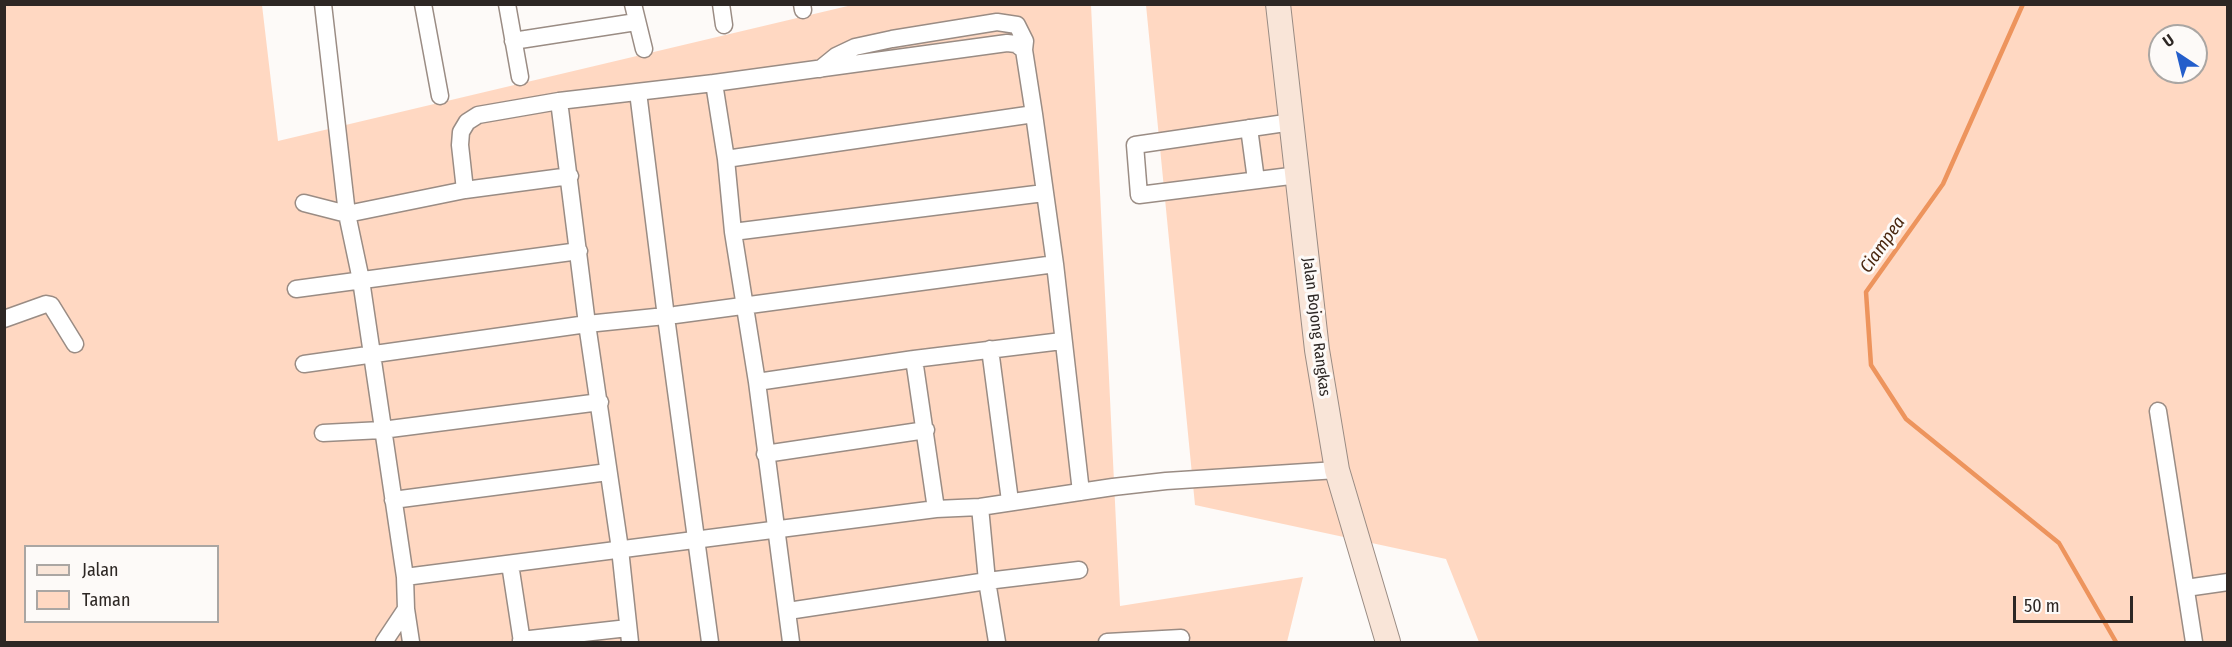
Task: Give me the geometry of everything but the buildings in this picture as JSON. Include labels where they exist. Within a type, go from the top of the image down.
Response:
[{"type":"main road","name":"Jalan Bojong Rangkas","points":[[1278,4],[1317,350],[1337,470],[1388,642]]},
{"type":"street","points":[[323,4],[347,214],[361,280],[405,577],[406,609],[411,642]]},
{"type":"street","points":[[423,4],[440,96]]},
{"type":"street","points":[[507,4],[520,77]]},
{"type":"street","points":[[633,4],[644,49]]},
{"type":"street","points":[[721,4],[724,25]]},
{"type":"street","points":[[513,41],[636,22]]},
{"type":"street","points":[[465,190],[460,145],[461,132],[467,122],[478,115],[559,101],[1016,44],[1024,50],[1034,114],[1055,264],[1081,492]]},
{"type":"street","points":[[714,83],[792,642]]},
{"type":"street","points":[[638,92],[710,642]]},
{"type":"street","points":[[510,564],[522,641],[629,635],[620,549],[587,324],[559,101]]},
{"type":"street","points":[[726,159],[1034,114]]},
{"type":"street","points":[[1292,122],[1135,145],[1139,195],[1298,175]]},
{"type":"street","points":[[1249,128],[1256,180]]},
{"type":"street","points":[[304,203],[347,214],[465,190],[570,176]]},
{"type":"street","points":[[733,232],[1044,193]]},
{"type":"street","points":[[296,289],[579,251]]},
{"type":"street","points":[[304,364],[587,324],[746,306],[1055,264]]},
{"type":"street","points":[[4,320],[46,304],[51,305],[75,345]]},
{"type":"street","points":[[757,382],[914,359],[1062,341]]},
{"type":"street","points":[[990,349],[1010,501]]},
{"type":"street","points":[[914,359],[936,509]]},
{"type":"street","points":[[323,433],[382,430],[600,402]]},
{"type":"street","points":[[2158,411],[2194,642]]},
{"type":"street","points":[[765,454],[926,430]]},
{"type":"street","points":[[405,577],[936,509],[980,507],[1113,487],[1166,481],[1337,470]]},
{"type":"street","points":[[393,500],[608,472]]},
{"type":"street","points":[[980,507],[987,581],[997,642]]},
{"type":"street","points":[[788,611],[987,581],[1079,570]]},
{"type":"street","points":[[2186,588],[2228,582]]},
{"type":"street","points":[[384,642],[406,609]]},
{"type":"street","points":[[1107,642],[1181,638]]},
{"type":"green space","points":[[4,5],[262,5],[278,141],[852,5],[1091,5],[1120,606],[1303,577],[1287,642],[5,642]]},
{"type":"green space","points":[[1146,5],[2227,5],[2227,642],[1479,642],[1446,559],[1195,505]]},
{"type":"waterway","name":"Ciampea","points":[[2023,4],[1943,184],[1866,292],[1871,365],[1906,419],[2059,543],[2116,642]]}]
